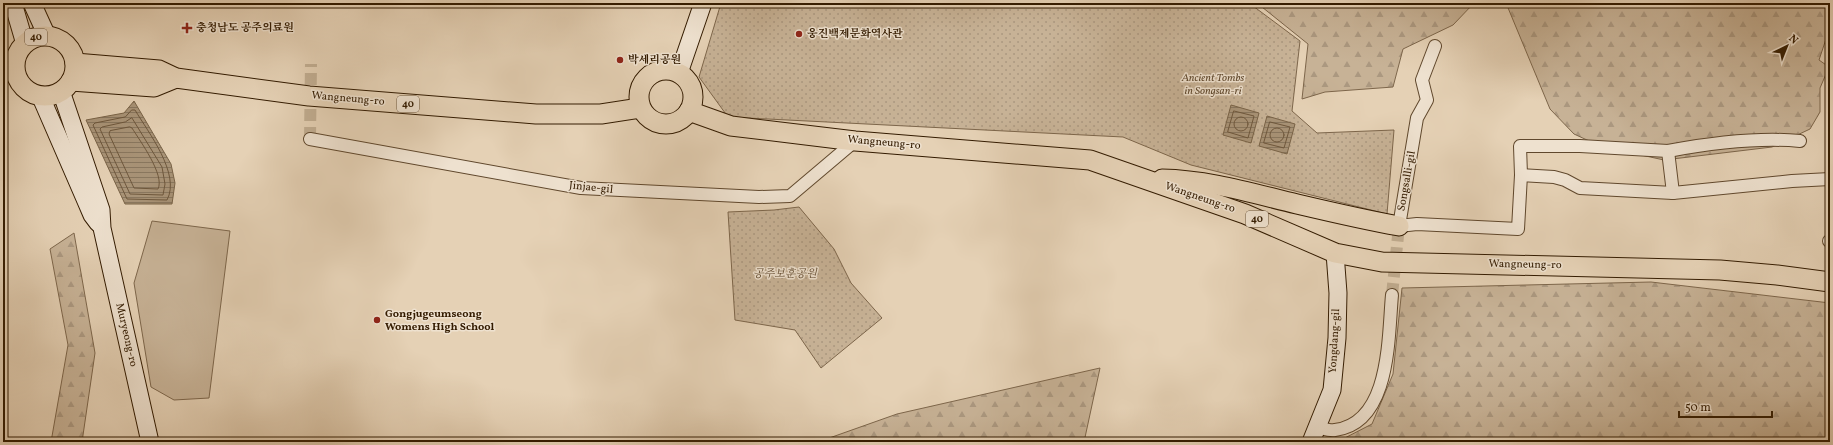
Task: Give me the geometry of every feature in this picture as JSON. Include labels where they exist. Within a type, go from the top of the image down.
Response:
[{"type":"main road","points":[[13,3],[15,67],[11,81],[40,95]]},
{"type":"main road","points":[[32,3],[47,36]]},
{"type":"main road","points":[[678,73],[703,3]]},
{"type":"main road","name":"40","points":[[15,55],[32,39],[47,36],[59,39],[69,47],[69,78],[47,96],[40,95]]},
{"type":"main road","name":"Wangneung-ro","points":[[69,78],[159,70],[176,78],[309,96],[536,114],[601,114],[640,108]]},
{"type":"main road","points":[[670,70],[686,78],[690,85],[693,94],[693,103],[683,118],[675,123],[666,125],[656,123],[648,118],[640,108],[638,93],[641,85],[653,72],[670,70]]},
{"type":"main road","name":"Muryeong-ro","points":[[69,78],[102,210],[102,228],[150,442]]},
{"type":"main road","name":"Muryeong-ro","points":[[40,95],[90,210],[102,228]]},
{"type":"main road","name":"Wangneung-ro","points":[[689,111],[731,126],[855,142],[1090,160],[1245,214],[1335,252],[1382,262],[1720,270],[1777,275],[1830,282]]},
{"type":"main road","points":[[1142,178],[1190,180],[1228,186],[1353,217],[1399,226]]},
{"type":"main road","name":"Yongdang-gil","points":[[1314,435],[1332,390],[1337,338],[1338,293],[1335,252]]},
{"type":"street","name":"Songsalli-gil","points":[[1399,226],[1417,118],[1427,100],[1422,80],[1434,46]]},
{"type":"street","points":[[1399,226],[1417,224],[1518,229],[1521,175],[1520,146],[1580,146],[1668,151],[1706,144],[1776,139],[1800,141]]},
{"type":"street","name":"Jinjae-gil","points":[[310,140],[581,188],[759,197],[790,196],[855,142]]},
{"type":"street","points":[[1668,151],[1672,192]]},
{"type":"street","points":[[1521,175],[1554,177],[1565,180],[1580,188],[1672,192],[1830,179]]},
{"type":"street","name":"Yongdang-gil","points":[[1314,435],[1354,424],[1368,412],[1379,391],[1386,355],[1392,295]]},
{"type":"green space","name":"Ancient Tombs in Songsan-ri","points":[[721,3],[1249,3],[1300,41],[1292,111],[1317,133],[1394,130],[1387,214],[1191,165],[1123,137],[728,117],[699,77]]},
{"type":"green space","points":[[1257,3],[1474,3],[1453,25],[1403,49],[1393,87],[1325,92],[1302,99],[1308,44]]},
{"type":"green space","points":[[1506,3],[1830,3],[1830,27],[1819,60],[1829,67],[1820,88],[1820,112],[1810,129],[1772,147],[1664,160],[1600,146],[1574,134],[1550,109]]},
{"type":"green space","name":"공주보훈공원","points":[[799,207],[834,249],[851,283],[882,318],[821,368],[795,330],[735,320],[728,212],[774,210]]},
{"type":"green space","points":[[152,221],[230,231],[209,398],[174,400],[151,387],[134,283]]},
{"type":"green space","points":[[74,233],[95,353],[82,442],[51,442],[68,345],[50,249]]},
{"type":"green space","points":[[1651,282],[1830,303],[1830,442],[1337,442],[1372,424],[1393,374],[1402,288]]},
{"type":"green space","points":[[1100,368],[1084,442],[818,442],[897,414]]},
{"type":"water","points":[[134,101],[171,164],[175,183],[172,204],[125,204],[86,120],[124,113]]},
{"type":"water","points":[[1231,105],[1259,113],[1251,143],[1223,135]]},
{"type":"water","points":[[1267,116],[1295,124],[1287,154],[1259,146]]},
{"type":"tunnel","points":[[310,139],[311,64]]},
{"type":"tunnel","points":[[1392,295],[1399,226]]},
{"type":"place","name":"충청남도 공주의료원","points":[[187,28]]},
{"type":"place","name":"웅진백제문화역사관","points":[[799,34]]},
{"type":"place","name":"박세리공원","points":[[620,60]]},
{"type":"place","name":"Gongjugeumseong Womens High School","points":[[377,320]]}]
